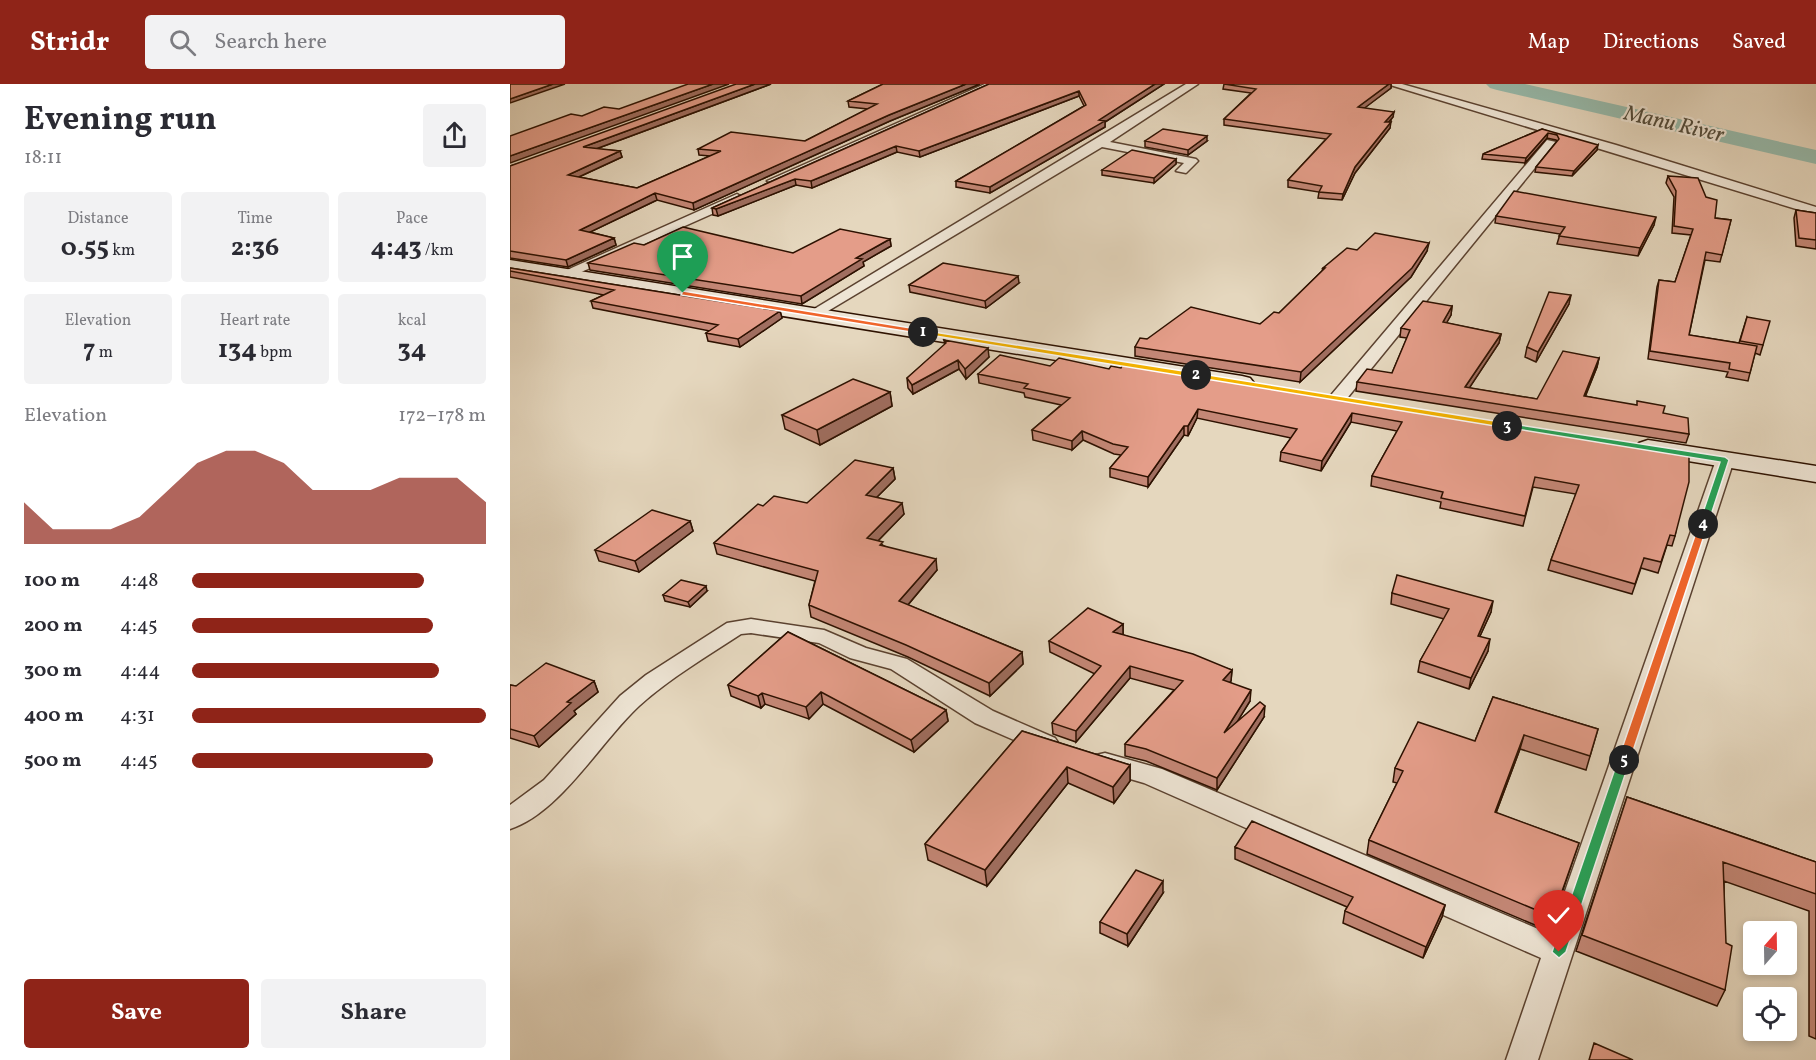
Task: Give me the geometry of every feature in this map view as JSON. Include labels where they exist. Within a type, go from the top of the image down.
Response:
[{"type":"main road","points":[[510,266],[1268,387]]},
{"type":"main road","points":[[1315,395],[1349,400]]},
{"type":"main road","points":[[1622,444],[1816,474]]},
{"type":"street","points":[[565,274],[993,84]]},
{"type":"street","points":[[813,314],[1100,143],[1193,84]]},
{"type":"street","points":[[1392,84],[1612,147],[1816,211]]},
{"type":"street","points":[[1349,400],[1551,142]]},
{"type":"street","points":[[1100,143],[1192,161],[1182,171]]},
{"type":"street","points":[[1522,1060],[1725,460]]},
{"type":"street","points":[[510,819],[553,787],[628,702],[654,681],[735,628],[751,626],[824,637],[858,653],[899,664],[984,717],[1075,753],[1153,776],[1559,952]]},
{"type":"building","points":[[510,84],[553,84],[510,99]]},
{"type":"building","points":[[688,84],[713,84],[510,156],[510,136],[571,114],[582,116],[604,107],[619,109]]},
{"type":"building","points":[[736,84],[755,84],[583,147],[620,151],[568,175],[637,188],[721,151],[698,149],[731,132],[805,141],[877,104],[848,101],[883,84],[966,84],[889,115],[693,203],[655,193],[580,230],[614,238],[566,260],[510,251],[510,166]]},
{"type":"building","points":[[989,84],[1155,84],[1099,120],[1105,121],[990,187],[956,181],[1086,105],[1079,91],[919,151],[896,146],[811,181],[795,179],[716,209],[712,208]]},
{"type":"building","points":[[1224,84],[1389,84],[1358,107],[1394,112],[1385,122],[1391,122],[1355,167],[1343,194],[1319,192],[1322,186],[1288,180],[1331,134],[1224,119],[1256,89]]},
{"type":"building","points":[[1163,129],[1207,136],[1188,150],[1145,141]]},
{"type":"building","points":[[1542,129],[1598,145],[1574,171],[1536,167],[1559,139],[1557,135],[1548,133],[1526,158],[1483,154]]},
{"type":"building","points":[[1132,150],[1176,159],[1154,178],[1102,170]]},
{"type":"building","points":[[1668,176],[1698,178],[1706,197],[1717,200],[1715,218],[1731,220],[1722,255],[1706,252],[1689,335],[1757,346],[1750,373],[1729,369],[1730,363],[1650,351],[1659,280],[1675,282],[1693,229],[1674,226],[1676,191]]},
{"type":"building","points":[[1514,191],[1656,217],[1640,248],[1559,236],[1565,227],[1496,216]]},
{"type":"building","points":[[1796,210],[1816,213],[1816,240],[1799,238]]},
{"type":"building","points":[[683,227],[793,253],[840,229],[890,239],[856,258],[862,259],[801,296],[588,263],[634,243],[644,245]]},
{"type":"building","points":[[1375,233],[1429,243],[1412,268],[1301,372],[1135,347],[1140,338],[1147,339],[1191,307],[1260,324],[1274,312],[1279,313],[1325,268],[1323,268],[1347,248],[1357,250]]},
{"type":"building","points":[[943,263],[1018,276],[985,301],[909,285]]},
{"type":"building","points":[[510,268],[780,311],[738,339],[706,333],[718,325],[591,301],[614,290],[510,271]]},
{"type":"building","points":[[1549,292],[1571,295],[1538,352],[1527,347]]},
{"type":"building","points":[[1423,301],[1452,306],[1443,322],[1501,334],[1465,387],[1537,399],[1563,351],[1599,358],[1584,396],[1637,405],[1637,401],[1665,406],[1663,413],[1688,418],[1689,434],[1357,382],[1367,369],[1392,373],[1410,330],[1401,328]]},
{"type":"building","points":[[1747,317],[1770,321],[1763,345],[1740,341]]},
{"type":"building","points":[[944,340],[988,348],[965,369],[958,360],[912,385],[907,378],[946,343]]},
{"type":"building","points":[[1000,355],[1050,366],[1059,358],[1109,369],[1111,366],[1121,368],[1123,364],[1689,454],[1689,482],[1675,536],[1670,535],[1661,562],[1644,558],[1635,584],[1551,560],[1579,485],[1535,477],[1525,516],[1441,498],[1443,492],[1372,476],[1402,422],[1352,413],[1322,461],[1281,452],[1297,429],[1198,409],[1188,426],[1184,426],[1148,477],[1110,468],[1128,447],[1113,444],[1082,431],[1072,441],[1032,430],[1070,398],[1024,388],[1028,384],[978,374]]},
{"type":"building","points":[[853,379],[890,392],[817,430],[782,415]]},
{"type":"building","points":[[855,460],[893,468],[866,495],[902,503],[867,538],[883,542],[880,545],[936,559],[899,601],[1022,652],[989,683],[906,645],[809,605],[818,571],[714,543],[758,504],[763,506],[774,496],[807,503]]},
{"type":"building","points":[[652,510],[690,521],[635,561],[595,550]]},
{"type":"building","points":[[1397,575],[1493,601],[1478,636],[1490,639],[1471,678],[1420,661],[1449,609],[1392,593]]},
{"type":"building","points":[[681,580],[706,586],[688,602],[663,595]]},
{"type":"building","points":[[1088,608],[1123,624],[1113,632],[1193,654],[1232,670],[1223,680],[1251,690],[1224,733],[1260,702],[1265,706],[1217,778],[1146,749],[1125,744],[1183,681],[1130,666],[1076,731],[1052,723],[1101,666],[1049,641]]},
{"type":"building","points":[[788,632],[946,710],[911,740],[821,692],[806,707],[762,693],[758,696],[728,685]]},
{"type":"building","points":[[546,663],[594,681],[567,702],[571,703],[534,736],[510,729],[510,685],[516,686]]},
{"type":"building","points":[[1493,697],[1598,729],[1590,756],[1524,735],[1495,812],[1579,843],[1553,917],[1369,840],[1403,771],[1395,768],[1418,722],[1475,741]]},
{"type":"building","points":[[1022,731],[1130,765],[1113,787],[1067,767],[985,870],[925,844]]},
{"type":"building","points":[[1627,797],[1816,862],[1816,894],[1723,862],[1726,943],[1732,946],[1725,990],[1582,935]]},
{"type":"building","points":[[1252,821],[1445,905],[1426,947],[1345,911],[1353,897],[1235,847]]},
{"type":"building","points":[[1136,870],[1163,881],[1127,934],[1100,922]]},
{"type":"building","points":[[1594,1043],[1633,1060],[1589,1060]]},
{"type":"waterway","name":"Manu River","points":[[1497,84],[1816,157]]},
{"type":"route","points":[[683,293],[1725,460],[1559,952]]}]
